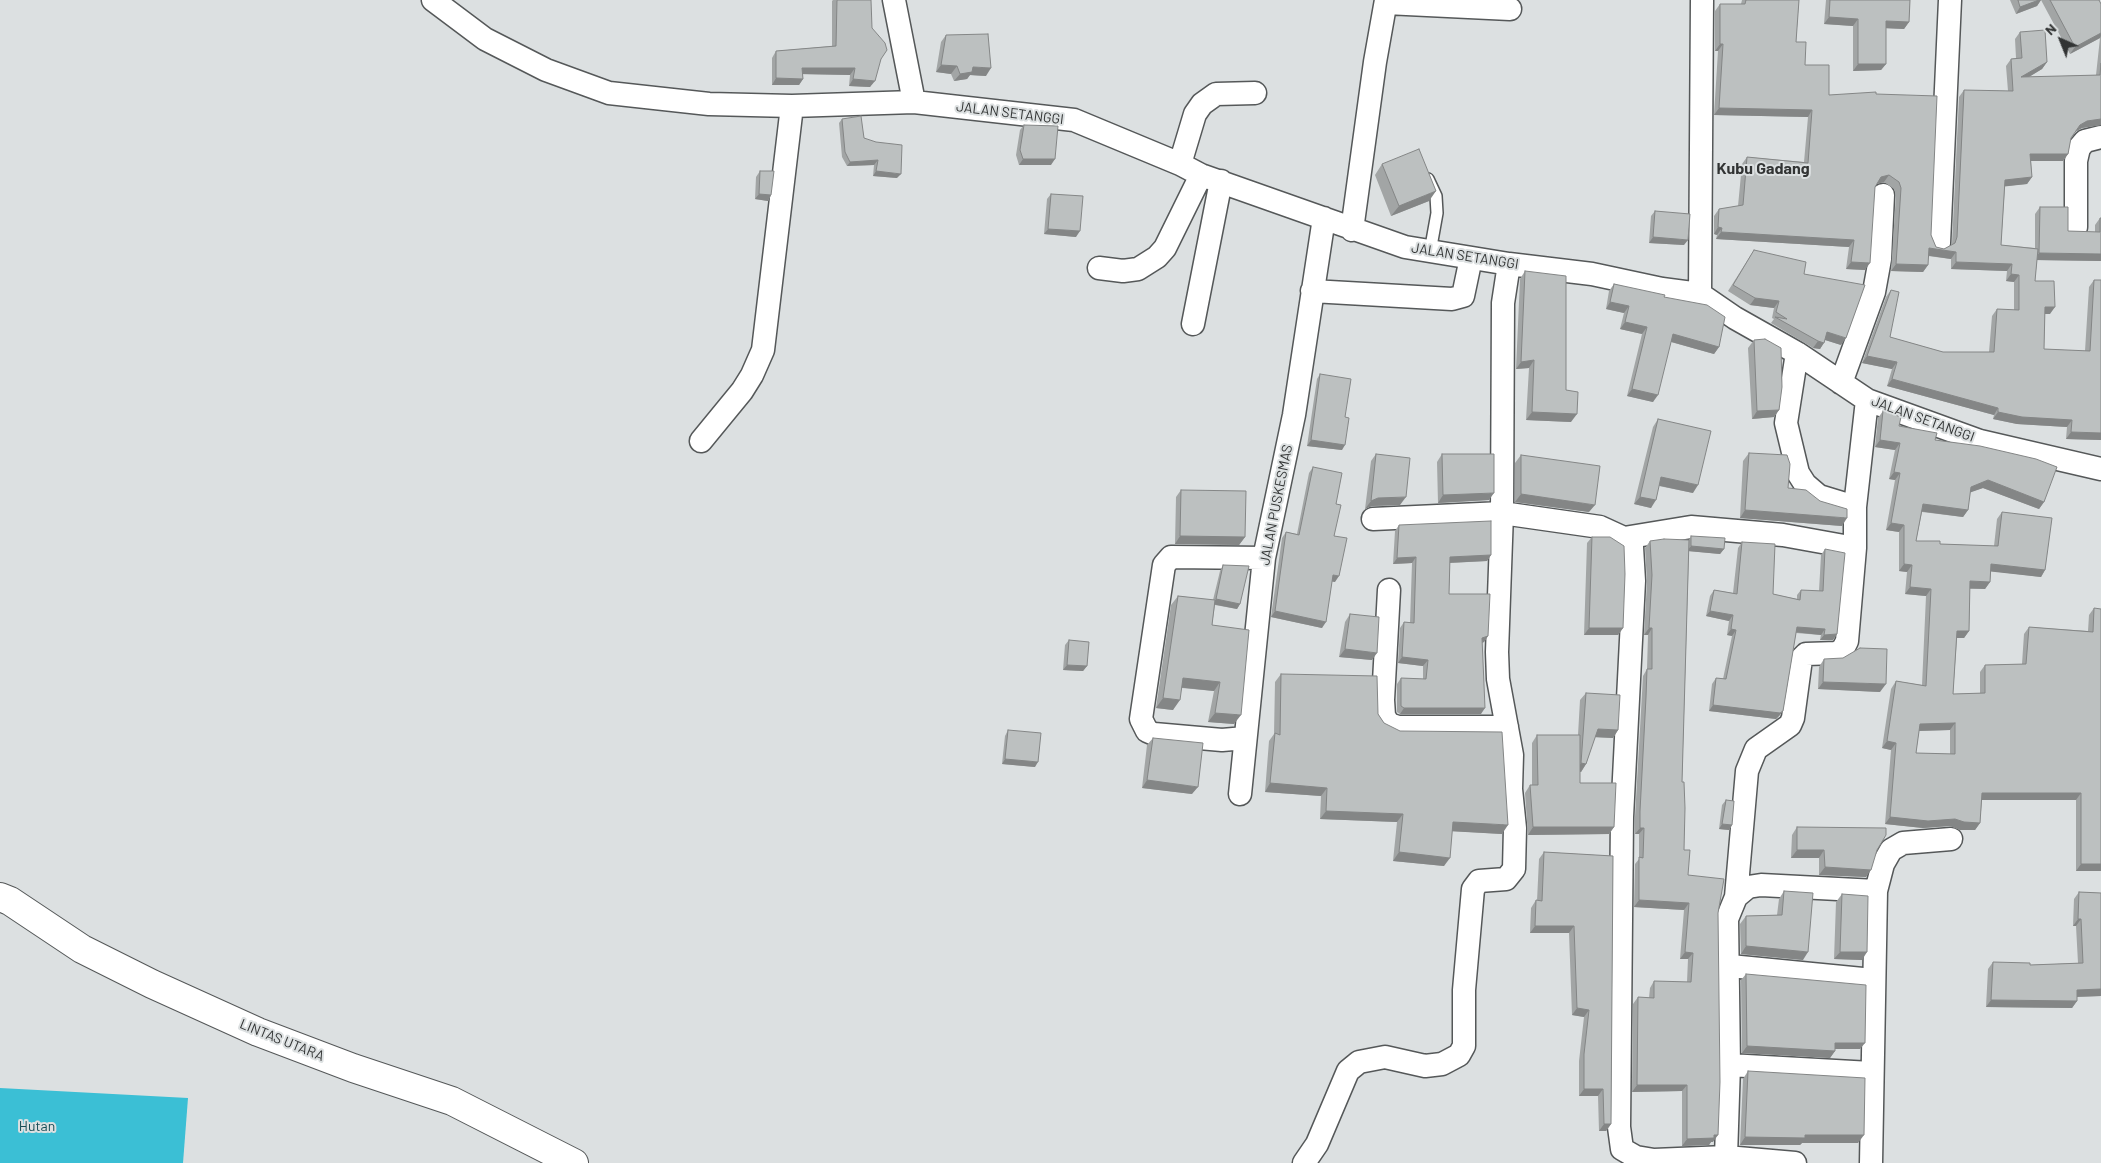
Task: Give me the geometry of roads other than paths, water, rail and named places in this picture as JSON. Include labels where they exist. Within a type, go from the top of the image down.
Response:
[{"type":"street","name":"JALAN SETANGGI","points":[[434,0],[486,39],[546,70],[610,93],[709,104],[792,106],[914,102],[1074,120],[1211,178],[1324,218],[1352,230],[1405,247],[1509,264],[1592,274],[1662,289],[1700,294],[1735,318],[1797,353],[1867,400],[1980,441],[2101,468]]},
{"type":"street","points":[[894,0],[914,102]]},
{"type":"street","points":[[1700,294],[1702,0]]},
{"type":"street","points":[[1939,243],[1950,0]]},
{"type":"street","points":[[1352,230],[1375,62],[1386,2],[1510,9]]},
{"type":"street","points":[[1180,164],[1196,114],[1202,104],[1216,94],[1255,93]]},
{"type":"street","points":[[701,441],[742,392],[752,376],[763,350],[792,106]]},
{"type":"street","points":[[2076,227],[2076,161],[2079,148],[2085,141],[2101,137]]},
{"type":"street","points":[[1100,268],[1123,271],[1138,269],[1157,257],[1165,248],[1211,178]]},
{"type":"street","points":[[1193,324],[1211,178]]},
{"type":"street","points":[[1841,382],[1874,292],[1880,259],[1883,195]]},
{"type":"street","name":"JALAN PUSKESMAS","points":[[1240,794],[1264,558],[1294,414],[1324,218]]},
{"type":"street","points":[[1312,291],[1452,299],[1463,296],[1471,258]]},
{"type":"street","points":[[1304,1163],[1317,1144],[1348,1071],[1359,1062],[1385,1057],[1425,1066],[1442,1064],[1459,1055],[1464,1046],[1464,990],[1473,889],[1479,881],[1506,879],[1514,869],[1515,828],[1511,789],[1512,756],[1498,679],[1497,652],[1502,513],[1503,303],[1509,264]]},
{"type":"street","points":[[1797,353],[1786,424],[1798,472],[1805,484],[1819,496],[1855,507]]},
{"type":"street","points":[[1726,1157],[1730,966],[1727,919],[1736,897],[1747,772],[1756,749],[1790,725],[1793,718],[1801,659],[1806,654],[1837,653],[1843,649],[1847,641],[1855,548],[1855,507],[1867,400]]},
{"type":"street","points":[[1373,519],[1502,513],[1600,527],[1624,538],[1632,547],[1634,581],[1622,817],[1619,1127],[1622,1149],[1636,1157],[1654,1160],[1726,1157],[1795,1163]]},
{"type":"street","points":[[1624,538],[1692,527],[1784,536],[1855,548]]},
{"type":"street","points":[[1245,738],[1222,740],[1154,734],[1143,726],[1140,719],[1164,565],[1171,557],[1264,558]]},
{"type":"street","points":[[1389,590],[1383,700],[1384,716],[1389,724],[1398,727],[1507,727]]},
{"type":"street","points":[[1871,1163],[1871,1073],[1876,890],[1883,864],[1891,850],[1903,843],[1951,839]]},
{"type":"street","points":[[1736,897],[1748,887],[1761,885],[1876,890]]},
{"type":"street","name":"LINTAS UTARA","points":[[0,897],[82,949],[152,984],[258,1032],[353,1068],[452,1101],[574,1163]]},
{"type":"street","points":[[1730,966],[1873,980]]},
{"type":"street","points":[[1729,1064],[1871,1073]]},
{"type":"lane","points":[[1426,174],[1436,196],[1437,213],[1430,252]]},
{"type":"district","name":"Kubu Gadang","points":[[1763,169]]},
{"type":"park label","name":"Hutan","points":[[37,1126]]}]
